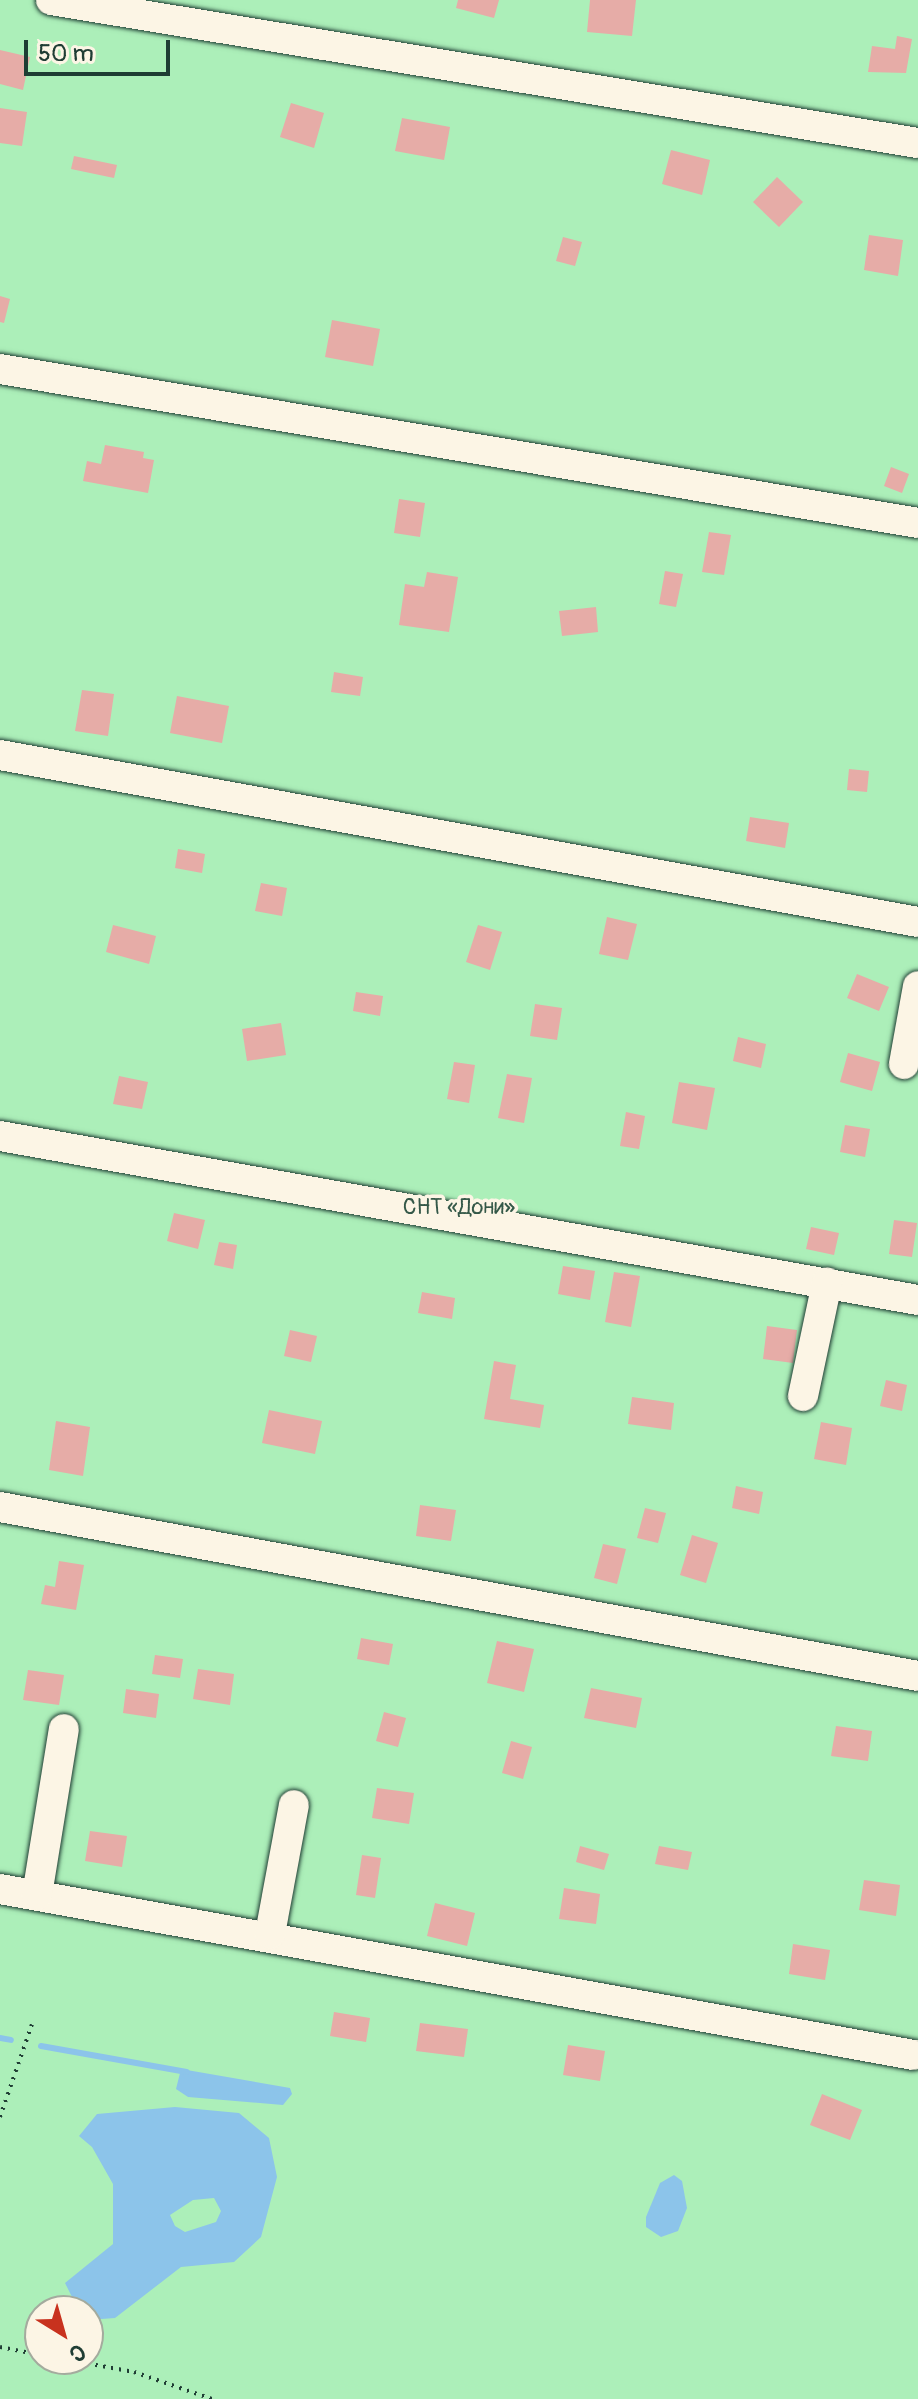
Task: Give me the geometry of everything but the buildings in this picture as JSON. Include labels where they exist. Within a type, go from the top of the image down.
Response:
[{"type":"lane","points":[[51,0],[918,143]]},
{"type":"lane","points":[[0,369],[918,523]]},
{"type":"lane","points":[[0,755],[918,922]]},
{"type":"lane","points":[[904,1064],[918,986]]},
{"type":"lane","points":[[0,1136],[918,1300]]},
{"type":"lane","points":[[803,1396],[827,1283]]},
{"type":"lane","points":[[0,1507],[918,1676]]},
{"type":"lane","points":[[37,1895],[64,1729]]},
{"type":"lane","points":[[270,1934],[294,1805]]},
{"type":"lane","points":[[0,1889],[270,1934],[913,2055]]},
{"type":"path","points":[[0,2117],[32,2024]]},
{"type":"path","points":[[0,2347],[24,2352]]},
{"type":"path","points":[[104,2366],[134,2372],[212,2399]]},
{"type":"green space","name":"СНТ «Дони»","points":[[0,0],[918,0],[918,2399],[0,2399]]},
{"type":"water","points":[[181,2069],[290,2088],[292,2094],[283,2105],[188,2097],[176,2089]]},
{"type":"water","points":[[175,2107],[239,2113],[269,2138],[277,2177],[261,2237],[234,2262],[181,2267],[115,2318],[104,2319],[104,2295],[71,2295],[65,2283],[113,2244],[113,2184],[92,2147],[79,2136],[97,2114]],"holes":[[[214,2198],[221,2211],[216,2222],[185,2232],[175,2226],[170,2215],[193,2200]]]},
{"type":"water","points":[[674,2175],[682,2181],[687,2208],[678,2231],[661,2237],[646,2227],[646,2217],[660,2183]]},
{"type":"waterway","points":[[0,2038],[11,2040]]},
{"type":"waterway","points":[[41,2046],[187,2072]]}]
